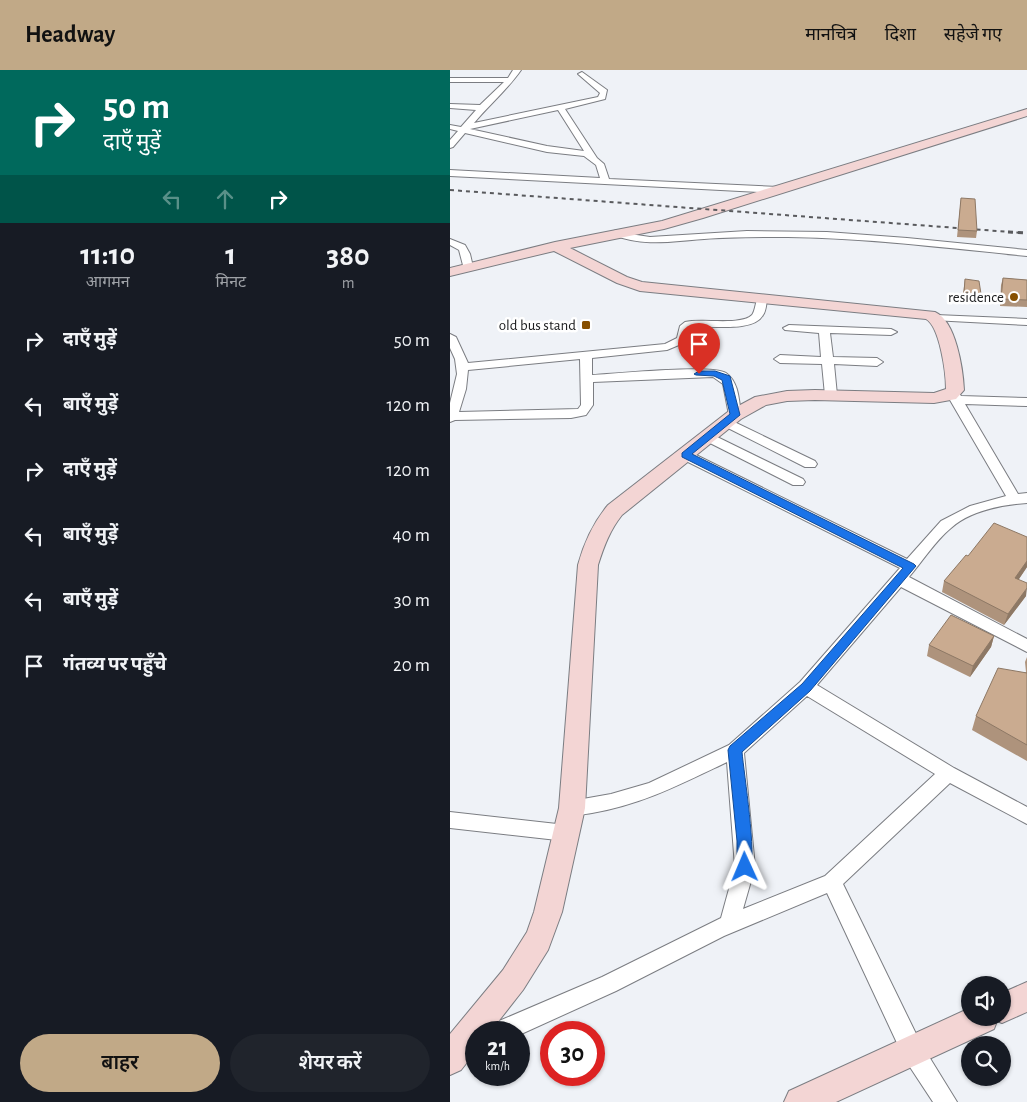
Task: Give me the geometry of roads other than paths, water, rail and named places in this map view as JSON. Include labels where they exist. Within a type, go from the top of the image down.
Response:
[{"type":"street","points":[[450,145],[482,108],[512,80],[517,70]]},
{"type":"street","points":[[450,127],[466,128],[604,97],[604,92],[582,74]]},
{"type":"street","points":[[450,80],[512,80]]},
{"type":"street","points":[[450,106],[482,108]]},
{"type":"street","points":[[560,108],[593,158]]},
{"type":"street","points":[[451,271],[555,246],[664,225],[1027,112]]},
{"type":"street","points":[[466,128],[477,134],[547,149],[586,154],[600,164],[605,180]]},
{"type":"street","points":[[450,173],[778,190]]},
{"type":"street","points":[[617,234],[624,237],[647,240],[737,234],[838,236],[1027,252]]},
{"type":"street","points":[[450,242],[461,244],[464,247],[468,267]]},
{"type":"street","points":[[555,246],[622,280],[640,286],[762,300],[924,314],[936,318],[1027,322]]},
{"type":"street","points":[[457,362],[655,349],[676,344],[685,336],[688,324],[734,323],[754,319],[757,316],[762,300]]},
{"type":"street","points":[[572,808],[611,802],[653,789],[735,750],[806,687],[946,524],[962,514],[999,501],[1020,499],[954,396],[955,380],[941,326],[936,318]]},
{"type":"street","points":[[789,328],[891,332]]},
{"type":"street","points":[[824,329],[831,395]]},
{"type":"street","points":[[450,337],[461,385],[450,417],[578,414],[585,410],[587,406],[586,355]]},
{"type":"street","points":[[780,359],[877,362]]},
{"type":"street","points":[[586,379],[667,374],[715,373],[723,375],[729,382],[731,419]]},
{"type":"street","points":[[452,1056],[513,980],[538,940],[548,912],[572,808],[588,564],[595,541],[604,523],[615,510],[731,419],[761,401],[773,398],[831,395],[934,398],[954,396],[1027,402]]},
{"type":"street","points":[[731,419],[810,464]]},
{"type":"street","points":[[709,437],[798,482]]},
{"type":"street","points":[[685,455],[910,566]]},
{"type":"street","points":[[899,579],[1027,646]]},
{"type":"street","points":[[806,687],[948,774],[1027,816]]},
{"type":"street","points":[[729,925],[745,867],[735,750]]},
{"type":"street","points":[[525,1021],[609,984],[729,925],[832,882],[948,774]]},
{"type":"street","points":[[450,820],[566,833]]},
{"type":"street","points":[[832,882],[912,1050],[946,1102]]},
{"type":"street","points":[[1011,1004],[1027,997]]},
{"type":"street","points":[[800,1102],[965,1026]]},
{"type":"street","points":[[452,1056],[465,1049]]},
{"type":"railway","points":[[450,190],[1017,232]]},
{"type":"railway","points":[[1008,232],[1017,232]]},
{"type":"railway","points":[[1017,232],[1027,233]]},
{"type":"railway","points":[[1017,232],[1024,233]]},
{"type":"place","name":"residence","points":[[1014,297]]},
{"type":"place","name":"old bus stand","points":[[586,325]]}]
